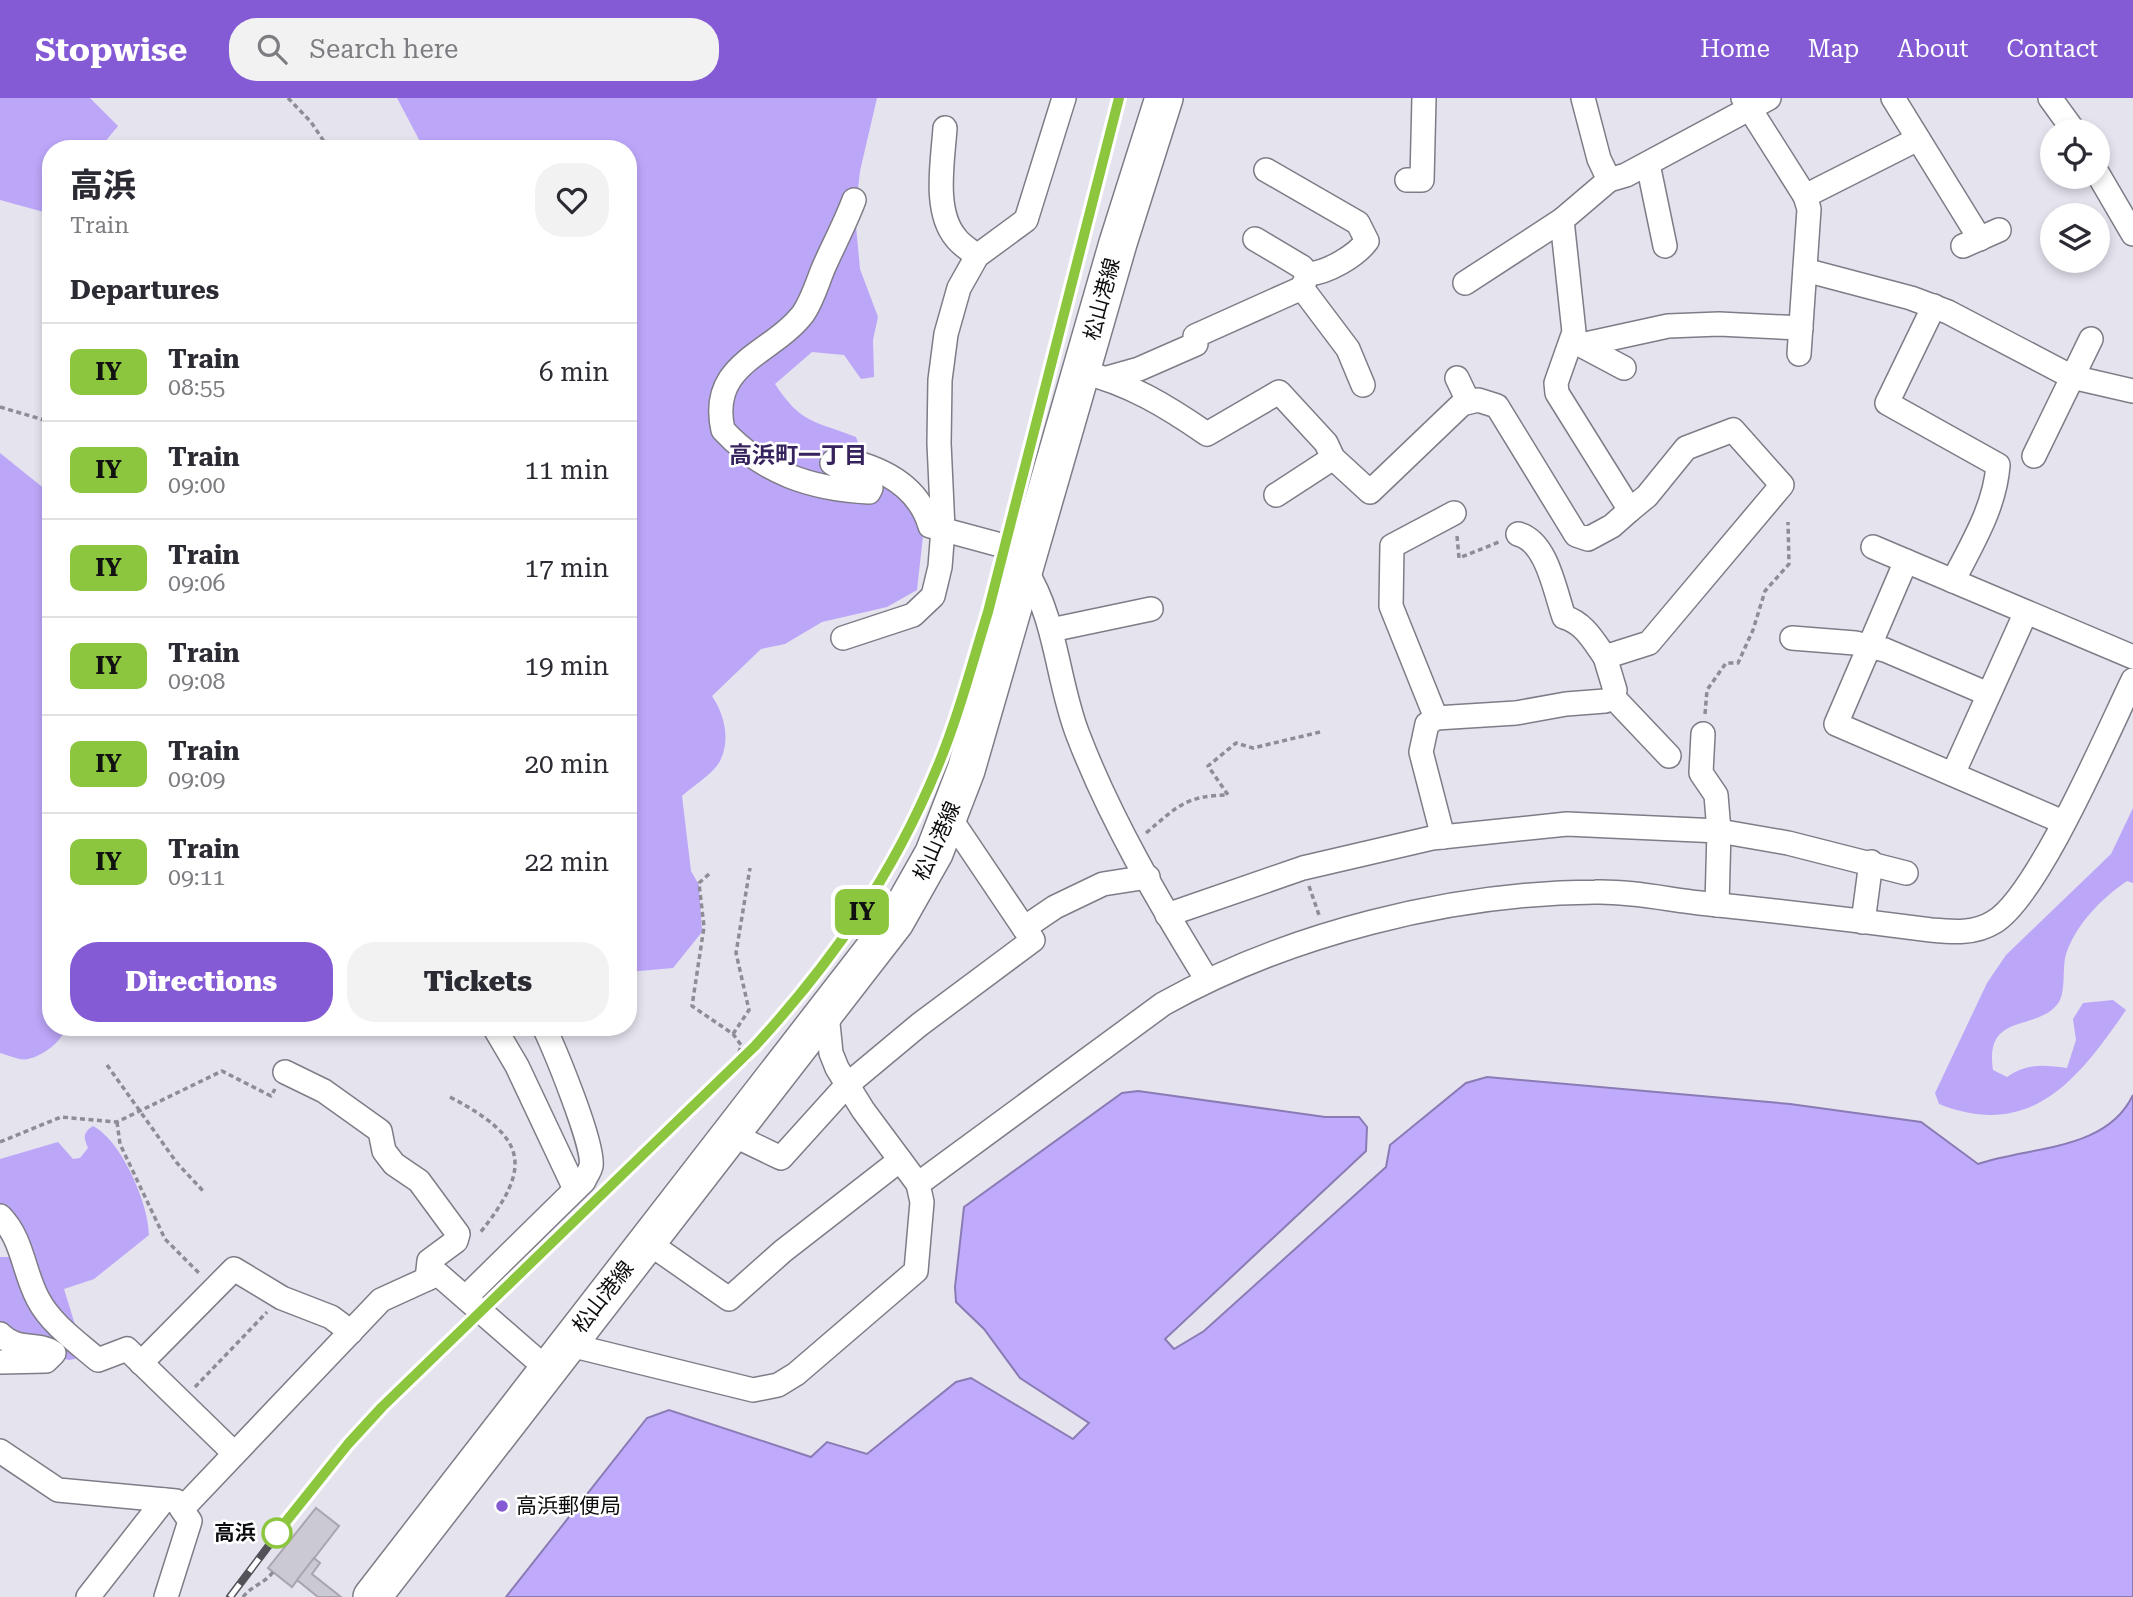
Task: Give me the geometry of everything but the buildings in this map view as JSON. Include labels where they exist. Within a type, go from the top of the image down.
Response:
[{"type":"main road","name":"松山港線","points":[[372,1597],[646,1241],[827,1014],[895,922],[921,877],[950,818],[1028,561],[1095,375],[1118,243],[1164,98]]},
{"type":"street","points":[[843,638],[913,615],[933,596],[940,566],[943,529],[939,443],[944,346],[959,288],[977,256],[1026,220],[1064,98]]},
{"type":"street","points":[[1407,180],[1422,180],[1424,98]]},
{"type":"street","points":[[1583,98],[1599,159],[1609,180]]},
{"type":"street","points":[[1893,98],[1980,238]]},
{"type":"street","points":[[2050,98],[2065,119]]},
{"type":"street","points":[[1465,283],[1562,220],[1609,180],[1648,164],[1754,101],[1805,196],[1809,209],[1799,354]]},
{"type":"street","points":[[945,128],[942,179],[945,219],[955,237],[977,256]]},
{"type":"street","points":[[1805,196],[1918,139]]},
{"type":"street","points":[[1648,164],[1665,246]]},
{"type":"street","points":[[1095,375],[1139,369],[1196,344],[1195,336],[1305,281],[1362,248],[1367,241],[1365,232],[1358,223],[1266,170]]},
{"type":"street","points":[[2107,189],[2133,233]]},
{"type":"street","points":[[854,200],[805,311],[792,327],[759,349],[734,372],[726,385],[720,404],[723,430],[757,460],[812,487],[869,492],[871,488],[832,463],[838,458],[873,470],[904,485],[924,506],[930,526],[1028,561],[1041,594],[1077,733],[1098,784],[1167,915],[1207,980]]},
{"type":"street","points":[[1562,220],[1577,343],[1556,383],[1557,393],[1630,510]]},
{"type":"street","points":[[1255,239],[1302,267],[1305,281],[1348,349],[1363,385]]},
{"type":"street","points":[[1805,270],[1934,306],[2072,377],[2133,391]]},
{"type":"street","points":[[1934,306],[1887,403],[1998,465],[1996,487],[1953,581]]},
{"type":"street","points":[[1577,343],[1668,326],[1719,324],[1801,328]]},
{"type":"street","points":[[2035,456],[2091,339]]},
{"type":"street","points":[[1577,343],[1624,368]]},
{"type":"street","points":[[1095,375],[1162,403],[1207,433],[1279,392],[1326,443],[1333,458],[1370,492],[1468,401],[1478,400],[1497,406],[1576,535],[1588,539],[1612,526],[1647,496],[1686,448],[1733,430],[1782,485],[1649,643],[1605,657]]},
{"type":"street","points":[[1457,378],[1468,401]]},
{"type":"street","points":[[1276,495],[1333,458]]},
{"type":"street","points":[[1436,718],[1391,606],[1392,547],[1454,513]]},
{"type":"street","points":[[1443,837],[1421,752],[1424,730],[1436,718],[1516,713],[1566,704],[1605,701],[1613,697],[1615,690],[1605,657],[1585,629],[1564,617],[1544,560],[1526,536],[1518,534]]},
{"type":"street","points":[[1873,547],[2133,657]]},
{"type":"street","points":[[1906,562],[1836,724],[2063,822]]},
{"type":"street","points":[[1051,630],[1151,609]]},
{"type":"street","points":[[1953,775],[2026,612]]},
{"type":"street","points":[[1792,638],[1870,646],[1988,694]]},
{"type":"street","points":[[918,1184],[1163,1004],[1207,980],[1294,946],[1327,937],[1479,901],[1596,892],[1957,932],[1979,929],[1997,921],[2028,884],[2063,822],[2133,680]]},
{"type":"street","points":[[1613,697],[1669,755]]},
{"type":"street","points":[[1703,734],[1701,773],[1716,795],[1719,831],[1717,905]]},
{"type":"street","points":[[730,1134],[781,1158],[847,1085],[919,1024],[1033,940],[950,818]]},
{"type":"street","points":[[1167,915],[1303,868],[1443,837],[1567,824],[1719,831],[1871,862],[1906,873]]},
{"type":"street","points":[[1863,922],[1871,862]]},
{"type":"street","points":[[1024,928],[1055,907],[1103,884],[1148,877]]},
{"type":"street","points":[[89,1597],[173,1504],[234,1453],[381,1300],[438,1274],[466,1297],[556,1357],[753,1390],[778,1385],[796,1374],[916,1271],[922,1202],[918,1184],[847,1085],[831,1053],[827,1014]]},
{"type":"street","points":[[499,1036],[517,1066],[575,1189]]},
{"type":"street","points":[[466,1297],[584,1181],[591,1165],[557,1053],[548,1036]]},
{"type":"street","points":[[285,1072],[324,1091],[380,1130],[384,1151],[394,1164],[419,1181],[454,1224],[458,1234],[456,1241],[429,1261],[427,1279]]},
{"type":"street","points":[[646,1241],[729,1298],[783,1251],[900,1160]]},
{"type":"street","points":[[0,1216],[16,1236],[37,1297],[50,1317],[98,1360],[127,1349],[234,1453]]},
{"type":"street","points":[[141,1363],[234,1269],[282,1298],[315,1308],[351,1332]]},
{"type":"street","points":[[0,1334],[15,1344],[54,1353],[46,1361],[0,1362]]},
{"type":"street","points":[[0,1451],[58,1490],[173,1504],[190,1521],[166,1597]]},
{"type":"path","points":[[288,98],[312,122],[323,140]]},
{"type":"path","points":[[0,407],[42,419]]},
{"type":"path","points":[[1454,513],[1459,558],[1518,534]]},
{"type":"path","points":[[1703,734],[1707,691],[1726,663],[1738,663],[1753,630],[1765,592],[1789,564],[1788,522]]},
{"type":"path","points":[[1131,845],[1184,801],[1206,795],[1228,795],[1208,766],[1236,743],[1254,748],[1320,732]]},
{"type":"path","points":[[733,1034],[749,1010],[736,953],[750,868]]},
{"type":"path","points":[[1303,868],[1327,937]]},
{"type":"path","points":[[709,874],[699,883],[704,927],[692,1006],[733,1034],[741,1045],[739,1053],[750,1064],[766,1063],[780,1072]]},
{"type":"path","points":[[107,1065],[177,1163],[205,1193]]},
{"type":"path","points":[[0,1142],[61,1117],[117,1122],[142,1113],[222,1071],[271,1096],[285,1072]]},
{"type":"path","points":[[450,1097],[483,1114],[496,1126],[514,1149],[517,1160],[510,1186],[487,1224],[467,1244],[456,1241]]},
{"type":"path","points":[[117,1122],[120,1144],[165,1239],[214,1287]]},
{"type":"path","points":[[181,1401],[282,1298]]},
{"type":"path","points":[[243,1597],[248,1590],[264,1583],[273,1572]]},
{"type":"shaded area","points":[[0,98],[90,98],[118,126],[106,140],[42,140],[42,212],[0,200]]},
{"type":"shaded area","points":[[397,98],[877,98],[860,171],[855,215],[860,269],[878,317],[873,340],[874,377],[861,379],[844,355],[812,352],[775,384],[793,407],[810,420],[856,437],[863,457],[907,491],[923,536],[917,590],[887,607],[822,622],[785,644],[761,649],[712,696],[725,727],[723,753],[713,771],[682,796],[691,871],[699,885],[702,932],[673,968],[637,971],[637,140],[419,140]]},
{"type":"shaded area","points":[[0,453],[42,487],[42,1036],[61,1036],[51,1048],[34,1057],[18,1059],[0,1053]]},
{"type":"shaded area","points":[[2133,808],[2133,883],[2127,881],[2117,888],[2083,922],[2066,954],[2059,1002],[2039,1017],[2004,1030],[1997,1038],[1992,1051],[1993,1070],[2007,1077],[2014,1072],[2036,1066],[2067,1068],[2076,1040],[2073,1019],[2083,1003],[2113,1000],[2126,1010],[2090,1059],[2071,1079],[2050,1096],[2027,1108],[2001,1114],[1972,1113],[1939,1104],[1935,1093],[1987,983],[2006,955],[2111,854]]},
{"type":"shaded area","points":[[1487,1077],[1790,1104],[1921,1122],[1978,1164],[2086,1137],[2121,1114],[2133,1095],[2133,1597],[506,1597],[647,1418],[669,1410],[811,1457],[827,1442],[867,1454],[956,1382],[971,1378],[1073,1439],[1089,1423],[1020,1378],[984,1329],[956,1302],[955,1287],[964,1207],[1122,1093],[1138,1091],[1325,1117],[1359,1117],[1367,1127],[1366,1151],[1165,1339],[1174,1349],[1204,1331],[1386,1167],[1390,1145],[1466,1083]]},
{"type":"shaded area","points":[[93,1126],[114,1145],[132,1174],[144,1207],[149,1235],[94,1279],[64,1289],[85,1357],[69,1360],[38,1353],[0,1355],[0,1257],[13,1257],[0,1209],[0,1159],[58,1142],[73,1159],[80,1158],[88,1148],[86,1133]]},
{"type":"railway","points":[[230,1597],[313,1487],[382,1407],[755,1047],[835,949],[880,880],[920,807],[952,730],[964,691],[987,612],[1119,98]]},
{"type":"train","name":"IY","points":[[276,1534],[348,1444],[382,1407],[755,1046],[809,988],[861,915],[903,843],[937,767],[964,692],[988,612],[1119,98]]},
{"type":"place","name":"高浜郵便局","points":[[502,1506]]},
{"type":"place","name":"高浜","points":[[277,1533]]},
{"type":"district","name":"高浜町一丁目","points":[[798,455]]}]
